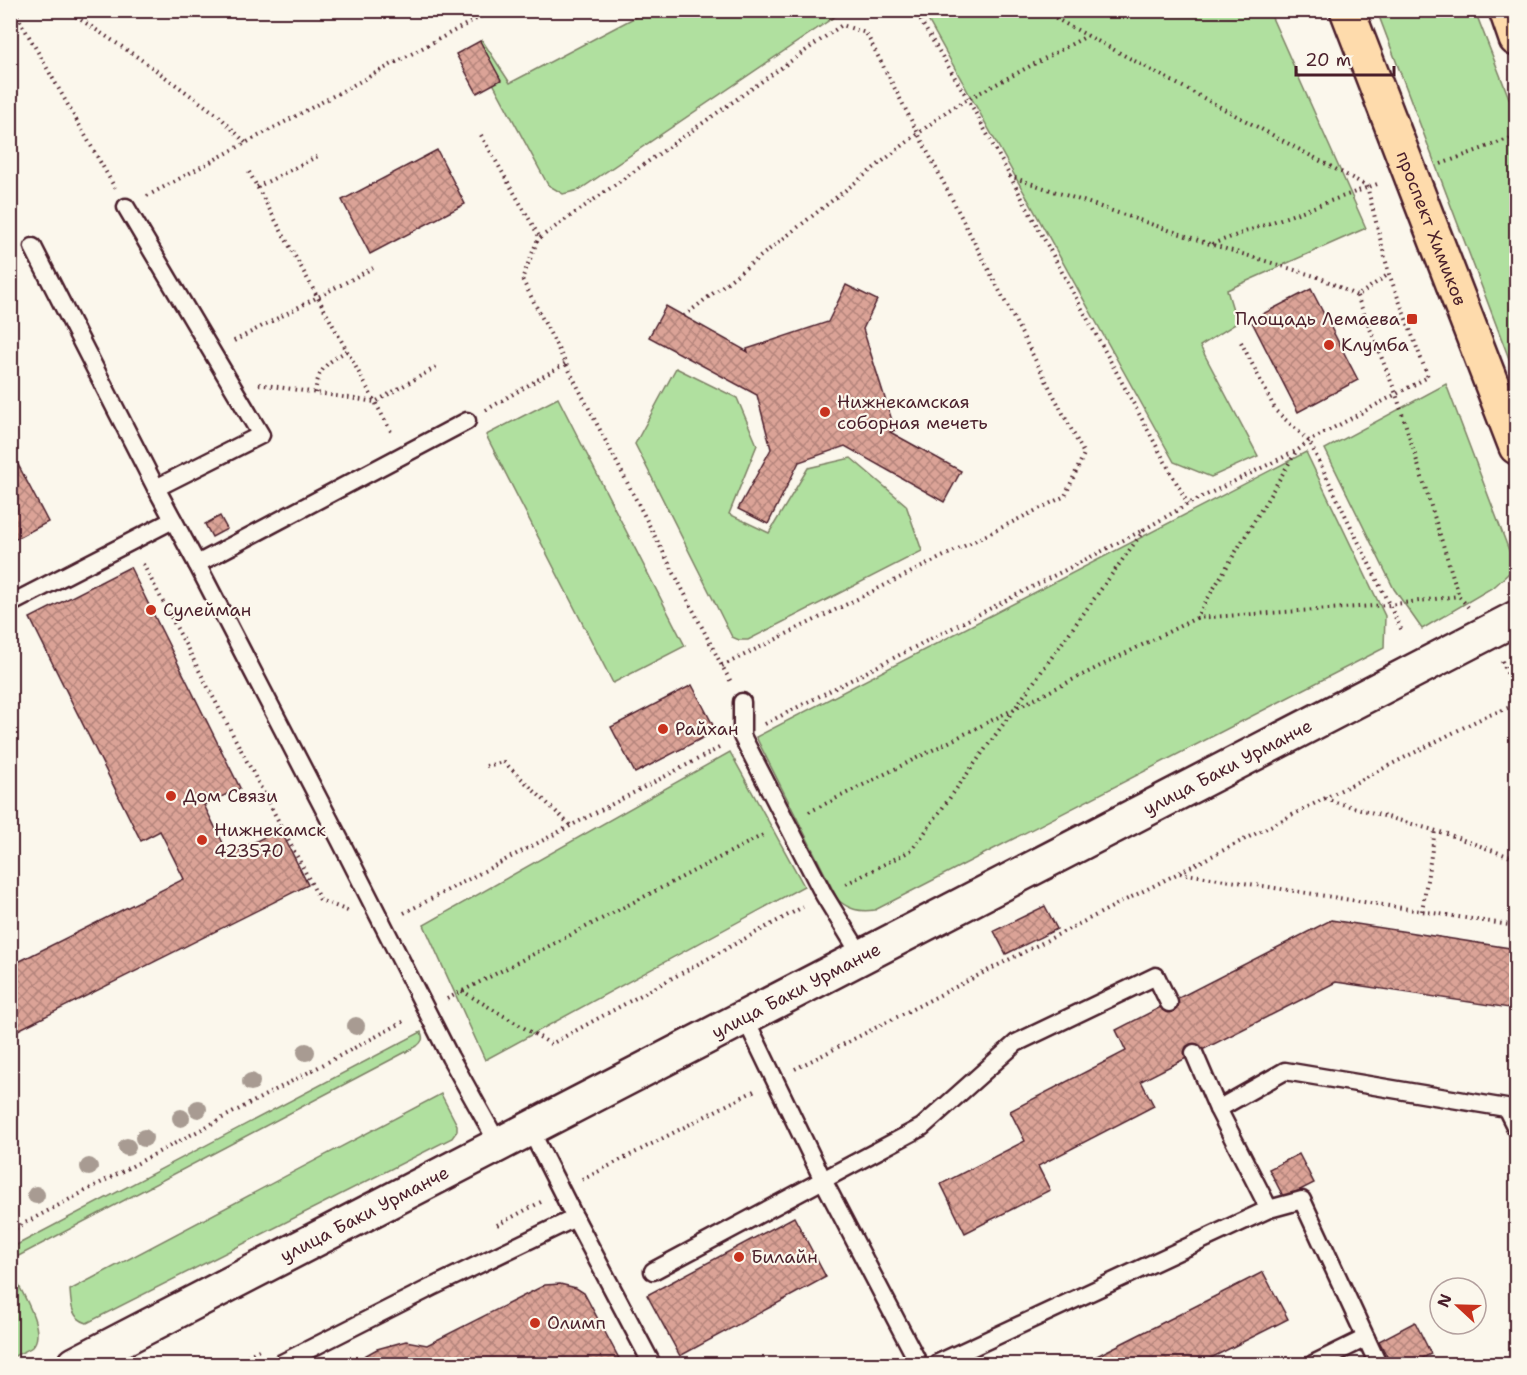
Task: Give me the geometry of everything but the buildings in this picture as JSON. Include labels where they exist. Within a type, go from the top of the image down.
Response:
[{"type":"main road","name":"проспект Химиков","points":[[1347,10],[1516,447]]},
{"type":"main road","points":[[1506,10],[1516,39]]},
{"type":"street","name":"улица Баки Урманче","points":[[75,1365],[1516,618]]},
{"type":"lane","points":[[126,207],[261,435],[156,488]]},
{"type":"lane","points":[[33,246],[450,1057],[499,1145]]},
{"type":"lane","points":[[197,564],[466,421]]},
{"type":"lane","points":[[10,604],[172,520]]},
{"type":"lane","points":[[742,702],[742,736],[824,895],[862,957]]},
{"type":"lane","points":[[653,1271],[922,1127],[1016,1043],[1156,976],[1169,1003]]},
{"type":"lane","points":[[744,1018],[919,1365]]},
{"type":"lane","points":[[1194,1053],[1218,1109],[1269,1209]]},
{"type":"lane","points":[[1218,1109],[1285,1071],[1506,1108],[1516,1128]]},
{"type":"lane","points":[[530,1129],[652,1365]]},
{"type":"lane","points":[[936,1365],[1269,1209],[1302,1200],[1378,1365]]},
{"type":"lane","points":[[280,1365],[574,1218]]},
{"type":"lane","points":[[1313,1365],[1366,1338]]},
{"type":"path","points":[[14,10],[126,207],[493,10]]},
{"type":"path","points":[[66,10],[139,58],[219,116],[246,143]]},
{"type":"path","points":[[914,10],[968,99],[1188,504]]},
{"type":"path","points":[[131,542],[321,900],[383,924],[1145,529],[1188,504],[1298,450],[1309,441],[1428,377],[1389,274],[1367,186],[1040,10]]},
{"type":"path","points":[[842,25],[866,33],[1084,454],[1065,496],[722,666],[522,279],[540,238],[842,25]]},
{"type":"path","points":[[684,316],[918,134],[968,99],[1088,36]]},
{"type":"path","points":[[481,135],[540,238]]},
{"type":"path","points":[[257,187],[320,154]]},
{"type":"path","points":[[249,172],[404,454]]},
{"type":"path","points":[[10,1232],[426,1010],[787,823],[1196,618],[1388,605],[1459,596],[1396,394],[1356,296],[1321,278],[1210,244],[1009,176]]},
{"type":"path","points":[[1210,244],[1367,186]]},
{"type":"path","points":[[212,352],[373,268]]},
{"type":"path","points":[[1356,296],[1389,274]]},
{"type":"path","points":[[1241,342],[1276,411],[1309,441],[1403,633]]},
{"type":"path","points":[[315,393],[316,382],[329,361],[347,351]]},
{"type":"path","points":[[466,421],[566,363]]},
{"type":"path","points":[[228,380],[375,402],[438,366]]},
{"type":"path","points":[[1196,618],[1298,450]]},
{"type":"path","points":[[462,992],[551,1044],[824,895],[912,850],[1145,529]]},
{"type":"path","points":[[489,1229],[1484,717],[1516,705]]},
{"type":"path","points":[[486,766],[504,762],[571,826]]},
{"type":"path","points":[[1324,799],[1435,831],[1516,859]]},
{"type":"path","points":[[1422,911],[1435,831]]},
{"type":"path","points":[[1179,873],[1516,926]]},
{"type":"path","points":[[231,1365],[262,1348]]},
{"type":"green space","points":[[647,11],[843,11],[579,190],[563,194],[548,185],[473,46],[482,40],[510,83]]},
{"type":"green space","points":[[923,11],[1269,11],[1366,228],[1227,290],[1237,323],[1200,346],[1258,456],[1211,477],[1174,462]]},
{"type":"green space","points":[[1377,11],[1475,11],[1516,116],[1516,377]]},
{"type":"green space","points":[[676,368],[737,398],[757,445],[729,514],[769,533],[808,468],[851,458],[906,505],[922,551],[748,640],[732,637],[635,444]]},
{"type":"green space","points":[[1446,384],[1513,561],[1510,572],[1495,586],[1422,629],[1394,589],[1325,449]]},
{"type":"green space","points":[[558,398],[685,646],[613,683],[486,435]]},
{"type":"green space","points":[[1306,452],[1385,616],[1384,648],[875,910],[855,909],[838,900],[756,737]]},
{"type":"green space","points":[[730,752],[804,886],[485,1060],[424,925]]},
{"type":"green space","points":[[421,1032],[422,1040],[417,1046],[11,1260],[11,1248]]},
{"type":"green space","points":[[441,1094],[457,1125],[457,1131],[452,1138],[87,1323],[75,1314],[70,1290]]},
{"type":"green space","points":[[11,1271],[31,1309],[37,1331],[32,1347],[11,1358]]},
{"type":"place","name":"Площадь Лемаева","points":[[1412,319]]},
{"type":"place","name":"Клумба","points":[[1329,345]]},
{"type":"place","name":"Нижнекамская соборная мечеть","points":[[825,412]]},
{"type":"place","name":"Сулейман","points":[[151,610]]},
{"type":"place","name":"Райхан","points":[[663,729]]},
{"type":"place","name":"Дом Связи","points":[[171,796]]},
{"type":"place","name":"Нижнекамск 423570","points":[[202,840]]},
{"type":"place","name":"Билайн","points":[[739,1257]]},
{"type":"place","name":"Олимп","points":[[535,1323]]}]
